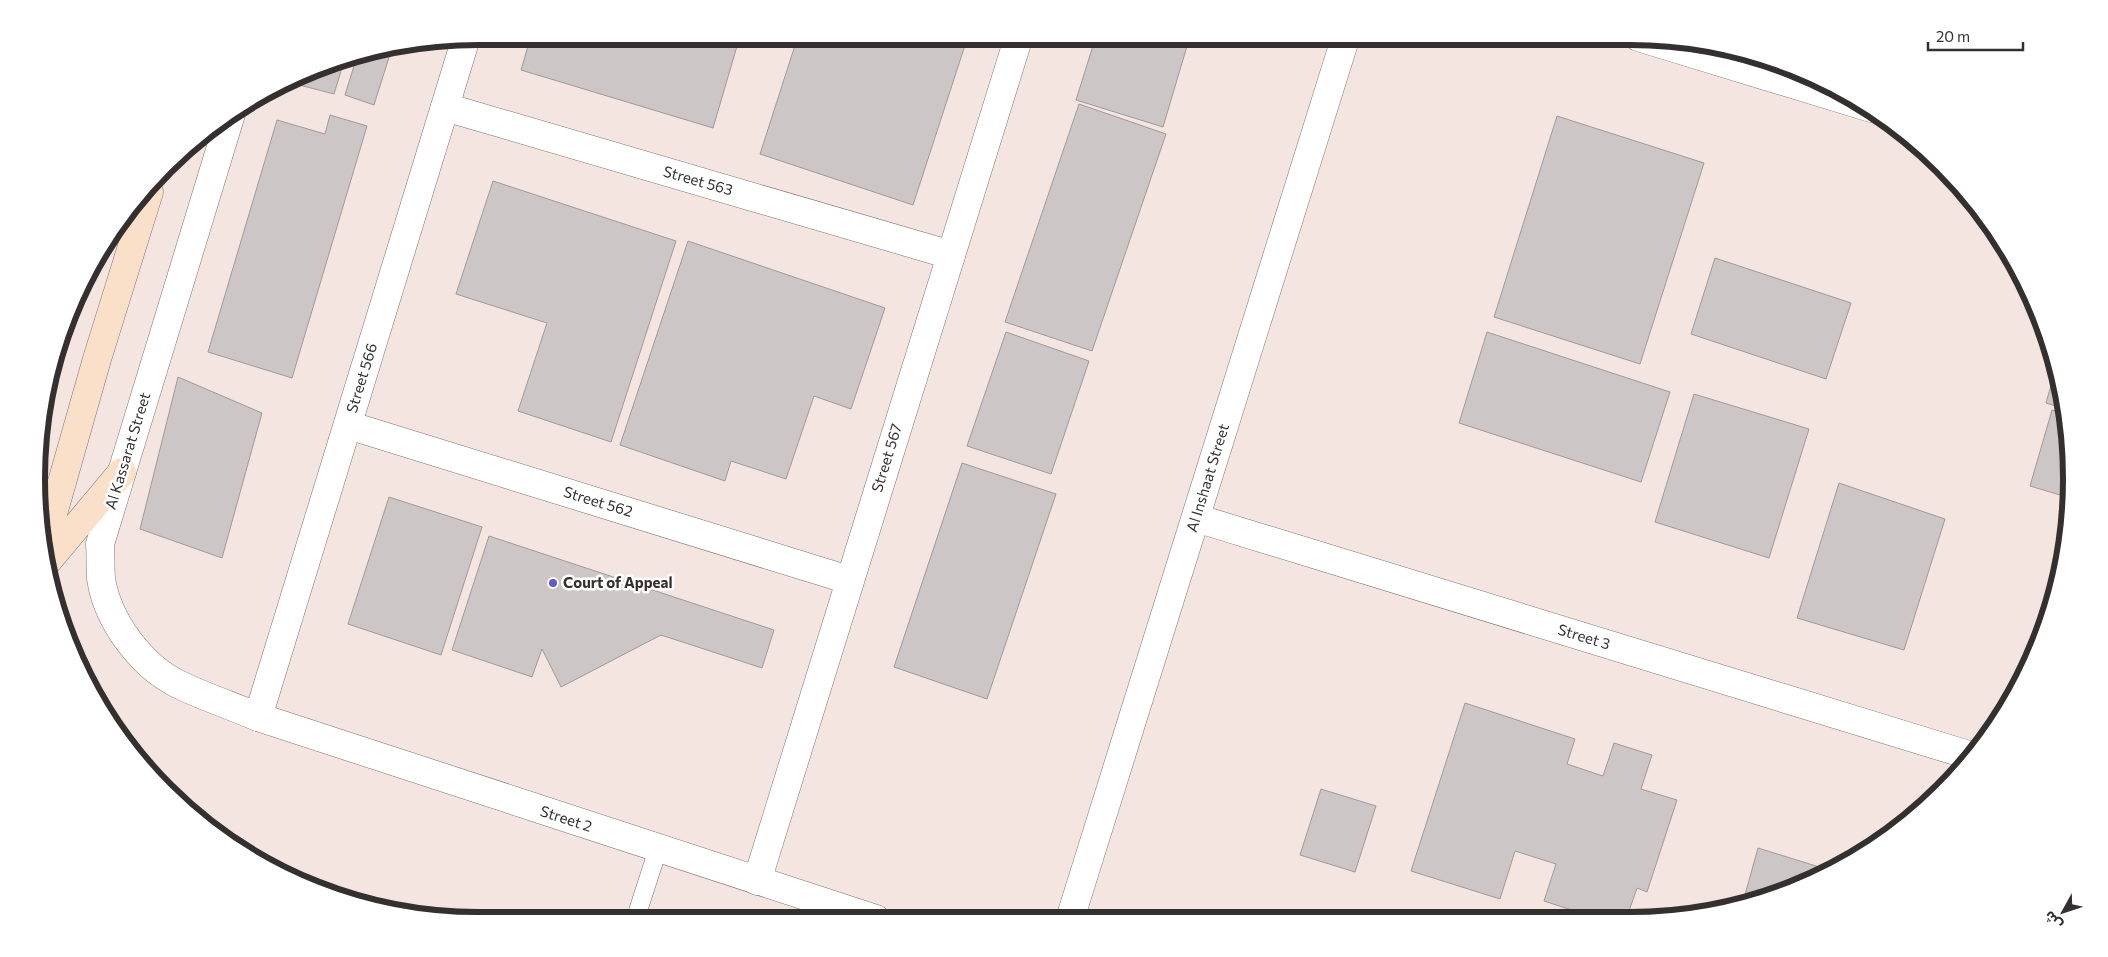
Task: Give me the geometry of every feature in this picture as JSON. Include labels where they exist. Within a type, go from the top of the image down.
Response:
[{"type":"street","name":"Street 567","points":[[758,881],[849,580],[1016,45]]},
{"type":"street","name":"Al Inshaat Street","points":[[1072,912],[1343,45]]},
{"type":"street","name":"Street 566","points":[[258,717],[464,46]]},
{"type":"street","points":[[1673,48],[1834,97]]},
{"type":"street","name":"Street 563","points":[[445,107],[951,255]]},
{"type":"street","name":"Al Kassarat Street","points":[[227,126],[100,544],[101,579],[109,606],[125,635],[150,665],[178,685],[258,717]]},
{"type":"street","points":[[48,530],[97,359],[146,202]]},
{"type":"street","name":"Street 562","points":[[348,424],[849,580]]},
{"type":"street","points":[[52,556],[122,472]]},
{"type":"street","name":"Street 3","points":[[1196,518],[1964,753]]},
{"type":"street","name":"Street 2","points":[[258,717],[852,912]]},
{"type":"lane","points":[[638,912],[658,849]]},
{"type":"shaded area","points":[[1630,45],[1658,46],[1714,53],[1769,68],[1795,78],[1846,103],[1870,118],[1915,153],[1936,172],[1973,215],[2005,262],[2018,287],[2040,339],[2048,366],[2055,394],[2062,450],[2062,507],[2059,535],[2055,563],[2040,618],[2018,670],[1990,719],[1955,764],[1915,804],[1870,839],[1821,867],[1769,889],[1714,904],[1658,911],[1630,912],[478,912],[450,911],[394,904],[339,889],[313,879],[262,854],[238,839],[193,804],[153,764],[118,719],[103,695],[78,644],[68,618],[53,563],[46,507],[45,478],[49,422],[53,394],[68,339],[90,287],[118,238],[172,172],[238,118],[262,103],[313,78],[339,68],[394,53],[450,46]]},
{"type":"building","points":[[528,45],[737,45],[713,128],[521,70]]},
{"type":"building","points":[[795,45],[965,45],[913,205],[760,154]]},
{"type":"building","points":[[1093,45],[1187,45],[1163,127],[1076,100]]},
{"type":"building","points":[[390,54],[374,105],[345,95],[355,63]]},
{"type":"building","points":[[342,67],[334,94],[298,85]]},
{"type":"building","points":[[1079,104],[1166,134],[1092,351],[1005,322]]},
{"type":"building","points":[[330,115],[367,126],[292,378],[208,352],[277,120],[325,134]]},
{"type":"building","points":[[1557,116],[1704,163],[1640,364],[1494,317]]},
{"type":"building","points":[[493,181],[676,241],[611,442],[518,411],[547,323],[456,294]]},
{"type":"building","points":[[688,241],[885,308],[851,409],[814,396],[786,479],[731,461],[725,481],[620,445]]},
{"type":"building","points":[[1715,258],[1851,303],[1826,379],[1691,334]]},
{"type":"building","points":[[1006,332],[1089,361],[1051,474],[967,446]]},
{"type":"building","points":[[1487,332],[1670,392],[1641,482],[1459,423]]},
{"type":"building","points":[[178,377],[262,413],[222,558],[140,529]]},
{"type":"building","points":[[2052,382],[2057,406],[2046,403]]},
{"type":"building","points":[[1694,394],[1809,429],[1769,558],[1655,522]]},
{"type":"building","points":[[2052,410],[2058,412],[2062,450],[2062,496],[2030,486]]},
{"type":"building","points":[[962,463],[1056,494],[987,699],[894,667]]},
{"type":"building","points":[[1839,483],[1945,519],[1904,650],[1797,618]]},
{"type":"building","points":[[389,497],[482,527],[441,655],[348,624]]},
{"type":"building","name":"Court of Appeal","points":[[489,536],[774,630],[762,668],[661,635],[561,687],[542,649],[532,677],[452,650]]},
{"type":"building","points":[[1465,703],[1575,739],[1567,764],[1603,776],[1614,743],[1652,755],[1641,789],[1677,800],[1647,892],[1637,888],[1629,912],[1578,912],[1544,901],[1556,864],[1515,851],[1500,899],[1411,871]]},
{"type":"building","points":[[1321,789],[1376,806],[1355,872],[1300,855]]},
{"type":"building","points":[[1758,848],[1820,867],[1769,889],[1745,896]]},
{"type":"place","name":"Court of Appeal","points":[[553,583]]}]
